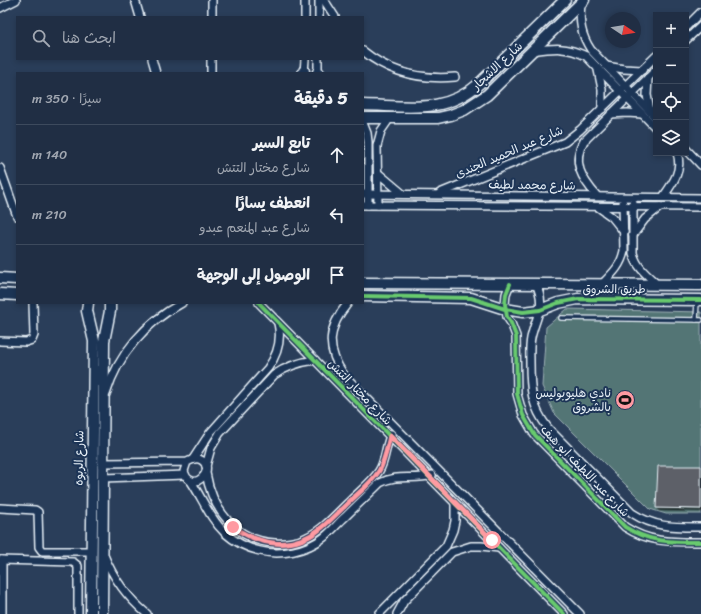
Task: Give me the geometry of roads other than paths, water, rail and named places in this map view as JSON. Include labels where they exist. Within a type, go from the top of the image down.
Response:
[{"type":"street","points":[[0,8],[16,0]]},
{"type":"street","points":[[135,0],[140,16]]},
{"type":"street","points":[[212,0],[212,16]]},
{"type":"street","points":[[305,0],[305,16]]},
{"type":"street","points":[[319,0],[319,16]]},
{"type":"street","points":[[324,0],[334,16]]},
{"type":"street","name":"شارع الاشجار","points":[[364,105],[435,106],[459,98],[470,91],[492,71],[565,0]]},
{"type":"street","points":[[583,2],[580,17],[582,34],[591,50],[653,114]]},
{"type":"street","name":"شارع الاشجار","points":[[364,118],[438,118],[464,110],[476,103],[502,81],[583,2]]},
{"type":"street","points":[[689,24],[701,12]]},
{"type":"street","points":[[689,37],[700,27]]},
{"type":"street","points":[[532,51],[559,48],[568,49],[586,56],[653,125]]},
{"type":"street","points":[[364,52],[382,64],[410,75],[425,78],[455,77]]},
{"type":"street","name":"شارع عبد الحميد الجندى","points":[[436,195],[565,142],[577,133],[653,59]]},
{"type":"street","points":[[152,60],[156,72]]},
{"type":"street","points":[[210,72],[211,60]]},
{"type":"street","points":[[304,60],[304,72]]},
{"type":"street","points":[[318,60],[318,72]]},
{"type":"street","points":[[606,66],[642,70]]},
{"type":"street","points":[[598,70],[602,89],[602,109]]},
{"type":"street","points":[[492,71],[502,81]]},
{"type":"street","points":[[597,196],[590,189],[578,164],[580,148],[584,141],[653,73]]},
{"type":"street","points":[[648,78],[650,111]]},
{"type":"street","points":[[611,114],[642,114]]},
{"type":"street","points":[[378,205],[379,138],[385,124],[390,118]]},
{"type":"street","points":[[364,126],[368,142],[366,205]]},
{"type":"street","points":[[689,152],[701,165]]},
{"type":"street","points":[[664,197],[678,174],[679,166],[677,156]]},
{"type":"street","points":[[0,168],[16,213]]},
{"type":"street","points":[[378,173],[403,194]]},
{"type":"street","name":"شارع محمد لطيف","points":[[366,194],[701,198]]},
{"type":"street","points":[[602,285],[623,259],[623,197]]},
{"type":"street","points":[[633,197],[633,253],[639,268],[658,285]]},
{"type":"street","name":"شارع محمد لطيف","points":[[366,205],[701,207]]},
{"type":"street","points":[[598,207],[612,218],[624,232]]},
{"type":"street","points":[[633,235],[645,219],[660,207]]},
{"type":"street","points":[[0,278],[16,279]]},
{"type":"street","name":"طريق الشروق","points":[[364,282],[701,285]]},
{"type":"street","points":[[505,309],[506,294],[510,284]]},
{"type":"street","name":"شارع عبد اللطيف ابو هيف","points":[[536,284],[540,294],[540,310],[530,344],[530,384],[533,403],[542,420],[632,513],[657,525],[701,527]]},
{"type":"street","points":[[0,294],[16,294]]},
{"type":"street","name":"طريق الشروق","points":[[364,296],[465,298],[484,301],[505,309],[523,312],[540,310],[558,303],[578,299],[699,300]]},
{"type":"street","points":[[0,341],[26,342],[32,340],[34,335],[33,304]]},
{"type":"street","name":"شارع الربوه","points":[[88,304],[88,311],[99,341],[104,402],[102,614]]},
{"type":"street","name":"شارع الربوه","points":[[91,614],[91,551],[99,341],[110,311],[110,304]]},
{"type":"street","points":[[104,402],[114,374],[129,348],[149,326],[161,316],[180,304]]},
{"type":"street","name":"شارع مختار التتش","points":[[260,304],[564,614]]},
{"type":"street","name":"شارع مختار التتش","points":[[347,304],[335,320],[332,331],[332,354],[337,365],[349,380],[580,614]]},
{"type":"street","name":"شارع عبد اللطيف ابو هيف","points":[[505,309],[516,336],[516,383],[519,405],[525,420],[534,434],[625,527],[654,540],[664,542],[701,542]]},
{"type":"street","points":[[278,323],[280,342],[274,360],[210,433],[185,466],[188,477],[215,522],[226,533],[238,542],[252,549],[266,552],[281,553],[303,548],[323,538],[380,483],[394,477],[429,476],[435,473],[437,469]]},
{"type":"street","points":[[103,478],[188,477],[198,481],[204,477],[211,448],[220,433],[274,375],[281,370],[298,363],[315,360]]},
{"type":"street","points":[[341,387],[349,380]]},
{"type":"street","points":[[103,463],[200,460],[206,469],[210,490],[215,503],[224,518],[233,527],[244,534],[262,542],[281,544],[307,538],[321,529],[375,477],[382,464],[391,432],[397,428]]},
{"type":"street","points":[[379,614],[446,546],[454,526],[455,504]]},
{"type":"street","points":[[0,508],[35,510],[38,512],[39,547],[42,551],[91,551]]},
{"type":"street","points":[[476,523],[483,516]]},
{"type":"street","points":[[92,519],[103,519]]},
{"type":"street","points":[[397,614],[400,607],[412,593],[452,552],[471,546],[500,549]]},
{"type":"street","points":[[102,551],[111,570],[122,587],[137,605],[147,614]]},
{"type":"street","points":[[2,614],[1,560],[70,561],[76,564],[78,570],[78,614]]},
{"type":"street","points":[[406,587],[412,593]]},
{"type":"lane","points":[[696,320],[699,300]]},
{"type":"lane","points":[[561,318],[701,320]]},
{"type":"place","name":"نادي هليوبوليس بالشروق","points":[[625,400]]}]
